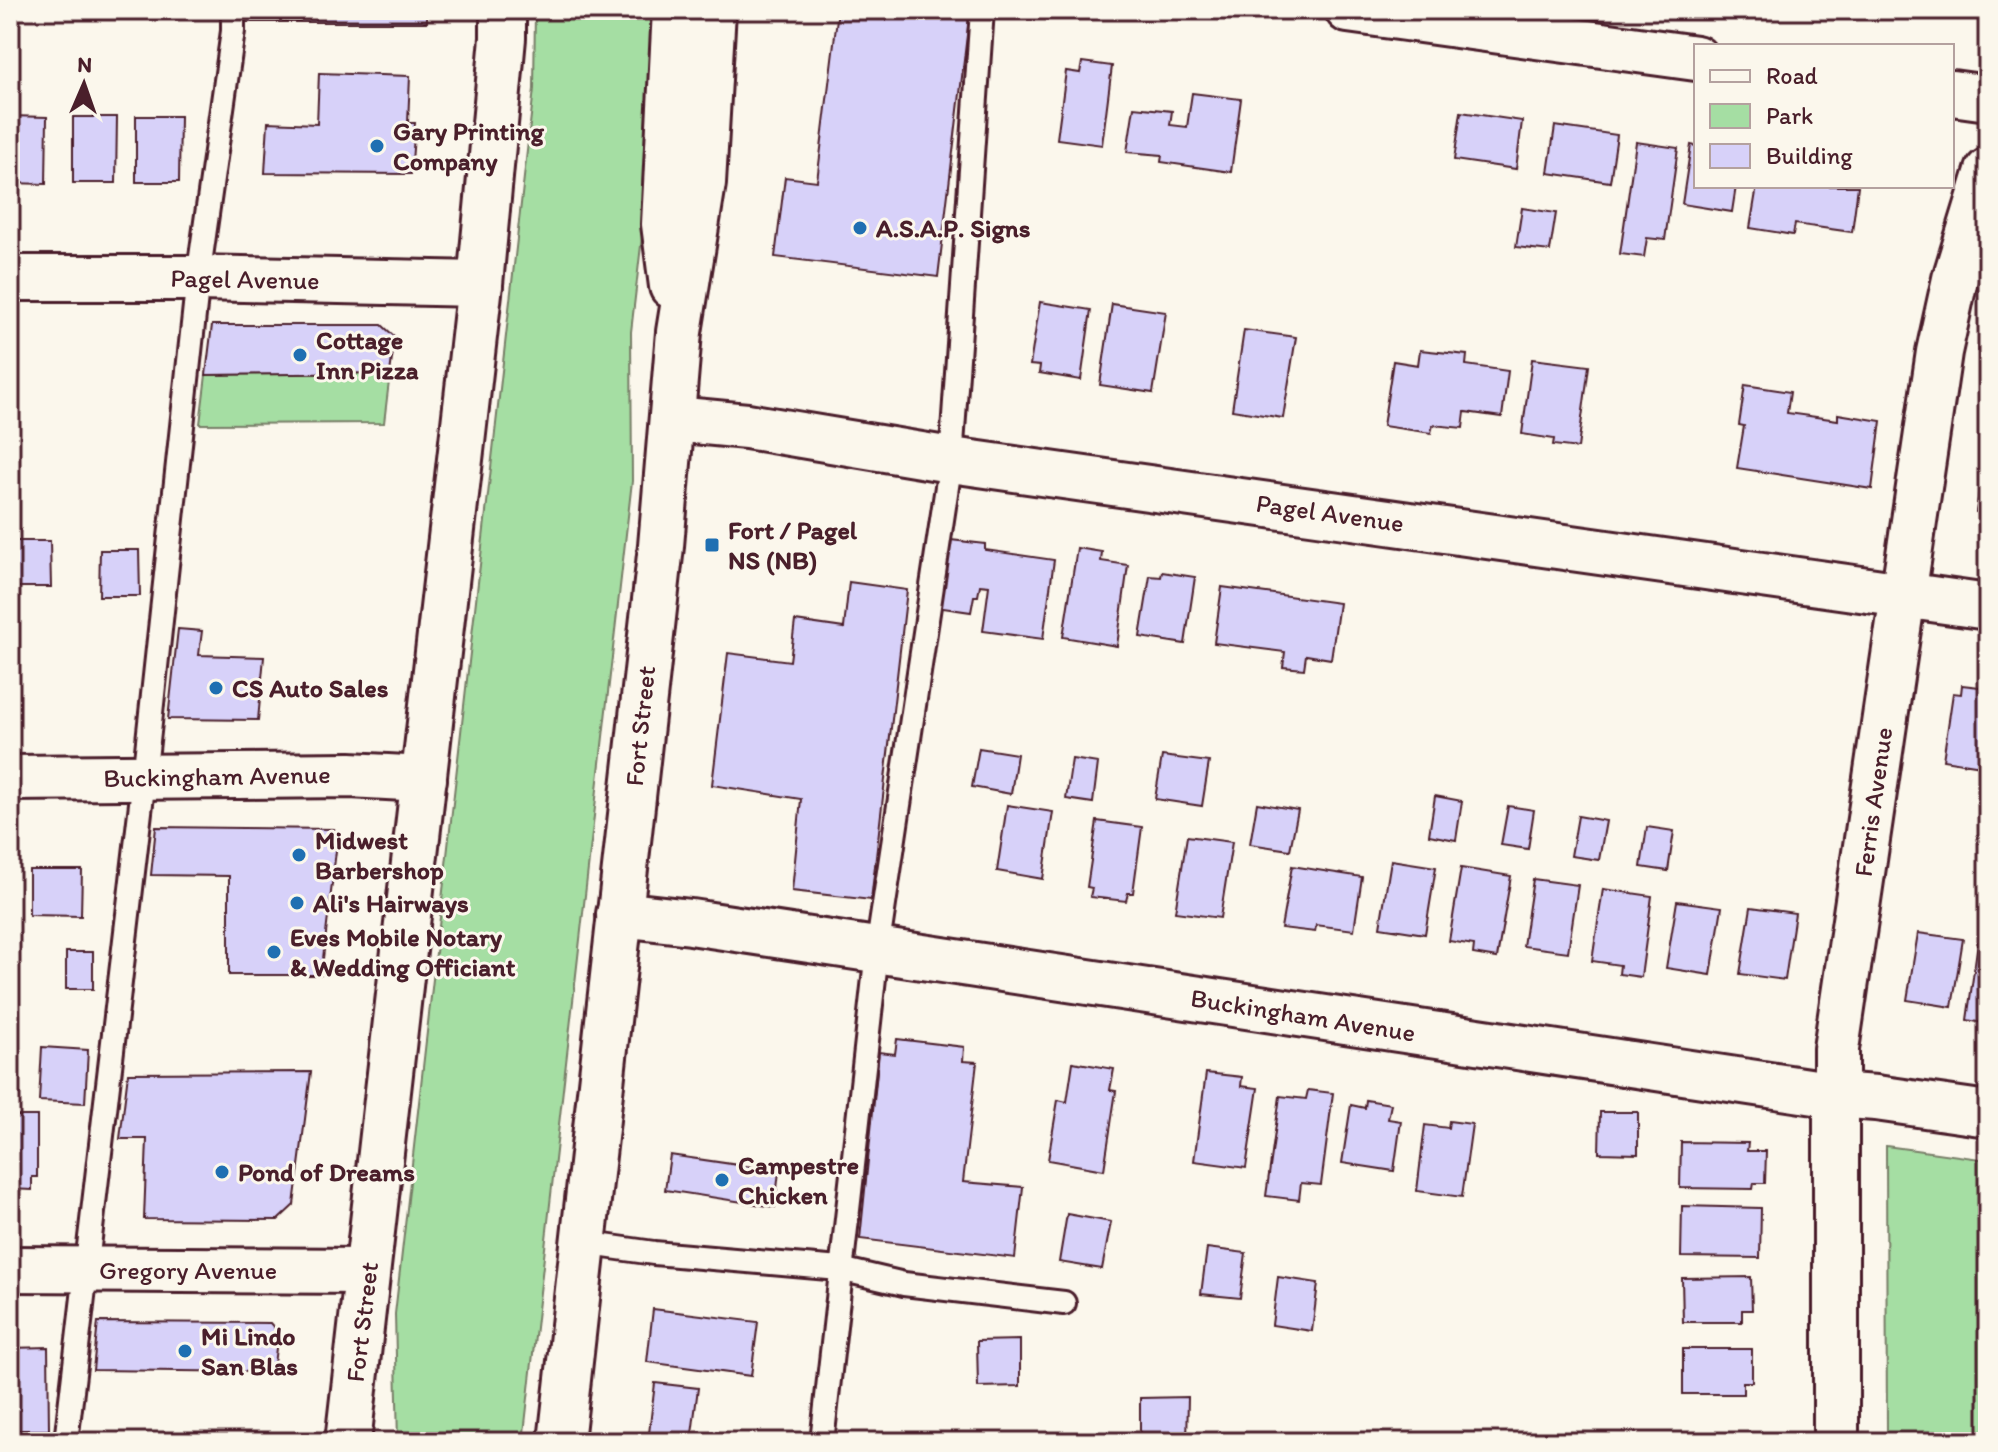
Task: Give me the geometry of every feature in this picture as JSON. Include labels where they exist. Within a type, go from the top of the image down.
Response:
[{"type":"street","name":"Fort Street","points":[[348,1442],[480,284],[503,10]]},
{"type":"street","points":[[675,10],[664,224],[679,332]]},
{"type":"street","name":"Fort Street","points":[[561,1442],[673,419],[679,332],[703,183],[713,10]]},
{"type":"street","points":[[1348,10],[1694,58]]},
{"type":"street","points":[[1954,93],[1988,98]]},
{"type":"street","name":"Ferris Avenue","points":[[1836,1442],[1836,1049],[1939,352],[1955,279],[1988,171]]},
{"type":"street","name":"Pagel Avenue","points":[[10,278],[480,284]]},
{"type":"street","name":"Pagel Avenue","points":[[673,419],[747,426],[951,460],[1988,607]]},
{"type":"street","name":"Buckingham Avenue","points":[[10,778],[350,775],[424,779]]},
{"type":"street","name":"Buckingham Avenue","points":[[619,914],[691,922],[1835,1095],[1988,1114]]},
{"type":"street","name":"Gregory Avenue","points":[[10,1269],[367,1271]]},
{"type":"street","points":[[357,1363],[378,1442]]},
{"type":"lane","points":[[66,1442],[144,778],[198,278],[233,31],[233,10]]},
{"type":"lane","points":[[822,1442],[877,951],[951,460],[982,10]]},
{"type":"lane","points":[[583,1243],[654,1253],[840,1269],[904,1284],[1064,1303]]},
{"type":"green space","points":[[535,10],[660,10],[660,81],[631,332],[632,481],[523,1442],[398,1442],[395,1314],[534,89]]},
{"type":"green space","points":[[390,373],[384,423],[200,424],[206,375]]},
{"type":"green space","points":[[1886,1146],[1988,1160],[1988,1442],[1887,1442]]},
{"type":"building","points":[[243,10],[427,10],[427,22],[243,22]]},
{"type":"building","points":[[838,10],[970,10],[938,277],[775,257],[785,177],[817,181]]},
{"type":"building","points":[[1082,62],[1112,66],[1102,145],[1057,139],[1066,71],[1080,73]]},
{"type":"building","points":[[319,73],[410,76],[408,123],[415,123],[411,174],[265,173],[268,122],[317,124]]},
{"type":"building","points":[[1192,93],[1241,99],[1231,172],[1161,162],[1162,155],[1127,152],[1134,107],[1172,111],[1170,125],[1187,127]]},
{"type":"building","points":[[1461,112],[1522,121],[1516,169],[1454,160]]},
{"type":"building","points":[[10,116],[47,117],[46,184],[10,183]]},
{"type":"building","points":[[136,116],[180,116],[179,182],[136,182]]},
{"type":"building","points":[[73,117],[117,117],[116,183],[73,183]]},
{"type":"building","points":[[1555,126],[1617,135],[1610,182],[1548,173]]},
{"type":"building","points":[[1636,142],[1678,148],[1665,240],[1647,238],[1644,257],[1620,254]]},
{"type":"building","points":[[1691,145],[1694,146],[1694,188],[1736,188],[1732,212],[1682,204]]},
{"type":"building","points":[[1757,188],[1858,188],[1852,232],[1795,224],[1793,235],[1750,228]]},
{"type":"building","points":[[1522,208],[1556,213],[1550,251],[1516,247]]},
{"type":"building","points":[[1040,302],[1091,310],[1081,380],[1039,373],[1040,366],[1030,365]]},
{"type":"building","points":[[1112,304],[1166,312],[1153,393],[1100,385]]},
{"type":"building","name":"Cottage Inn Pizza","points":[[212,325],[382,325],[395,337],[390,373],[206,375]]},
{"type":"building","points":[[1244,330],[1296,337],[1283,418],[1232,410]]},
{"type":"building","points":[[1420,350],[1467,355],[1466,365],[1508,371],[1502,417],[1465,412],[1463,428],[1433,425],[1431,433],[1383,426],[1393,361],[1418,365]]},
{"type":"building","points":[[1532,359],[1589,366],[1578,448],[1553,445],[1554,439],[1522,434]]},
{"type":"building","points":[[1745,385],[1790,392],[1787,413],[1838,420],[1838,414],[1881,421],[1872,489],[1737,468],[1744,426],[1739,425]]},
{"type":"building","points":[[1988,446],[1988,514],[1976,512]]},
{"type":"building","points":[[942,539],[985,544],[985,550],[1054,560],[1043,639],[983,631],[989,586],[980,585],[971,612],[936,607]]},
{"type":"building","points":[[11,541],[50,541],[51,587],[11,587]]},
{"type":"building","points":[[1077,548],[1102,552],[1101,561],[1128,565],[1117,646],[1063,637]]},
{"type":"building","points":[[100,550],[139,550],[140,596],[99,596]]},
{"type":"building","points":[[1162,572],[1195,577],[1185,644],[1140,637],[1150,576],[1161,577]]},
{"type":"building","points":[[849,582],[907,590],[871,900],[792,891],[801,799],[712,785],[728,653],[790,661],[795,621],[844,628]]},
{"type":"building","points":[[1222,587],[1339,603],[1331,659],[1306,655],[1304,669],[1283,667],[1285,652],[1214,643]]},
{"type":"building","name":"CS Auto Sales","points":[[178,629],[202,631],[199,655],[264,657],[258,720],[168,719]]},
{"type":"building","points":[[1962,685],[1988,688],[1988,767],[1943,760],[1953,693],[1961,694]]},
{"type":"building","points":[[979,748],[1017,754],[1011,794],[972,787]]},
{"type":"building","points":[[1162,756],[1209,762],[1202,806],[1155,799]]},
{"type":"building","points":[[1072,759],[1098,763],[1093,803],[1066,799]]},
{"type":"building","points":[[1435,796],[1462,801],[1456,840],[1429,835]]},
{"type":"building","points":[[1257,803],[1298,810],[1290,850],[1250,844]]},
{"type":"building","points":[[1007,805],[1053,812],[1043,879],[997,871]]},
{"type":"building","points":[[1508,806],[1534,810],[1528,849],[1501,845]]},
{"type":"building","points":[[1578,816],[1606,821],[1599,860],[1571,856]]},
{"type":"building","points":[[1097,821],[1142,827],[1133,893],[1128,893],[1126,901],[1090,897],[1092,888],[1087,887]]},
{"type":"building","points":[[156,827],[334,829],[338,834],[321,975],[229,975],[229,876],[151,875]]},
{"type":"building","points":[[1647,827],[1674,831],[1668,871],[1641,867]]},
{"type":"building","points":[[1187,836],[1232,842],[1220,918],[1175,912]]},
{"type":"building","points":[[1391,860],[1436,867],[1425,934],[1380,927]]},
{"type":"building","points":[[1292,866],[1362,877],[1354,930],[1316,925],[1315,932],[1281,928]]},
{"type":"building","points":[[1461,868],[1511,876],[1497,958],[1473,954],[1474,945],[1449,941]]},
{"type":"building","points":[[29,870],[82,870],[81,916],[29,915]]},
{"type":"building","points":[[1533,879],[1578,885],[1568,952],[1523,946]]},
{"type":"building","points":[[1603,889],[1652,896],[1641,977],[1619,974],[1620,965],[1592,961]]},
{"type":"building","points":[[1677,901],[1722,907],[1711,975],[1666,968]]},
{"type":"building","points":[[1751,907],[1795,913],[1785,980],[1740,974]]},
{"type":"building","points":[[1985,926],[1988,926],[1988,1024],[1967,1020],[1978,942],[1983,942]]},
{"type":"building","points":[[1918,933],[1963,939],[1952,1007],[1907,1000]]},
{"type":"building","points":[[66,952],[93,952],[93,989],[66,989]]},
{"type":"building","points":[[897,1039],[964,1047],[963,1061],[977,1062],[963,1182],[1023,1187],[1015,1258],[860,1239],[879,1052],[895,1054]]},
{"type":"building","points":[[42,1047],[88,1050],[85,1103],[39,1101]]},
{"type":"building","points":[[1073,1062],[1114,1069],[1110,1090],[1116,1091],[1104,1170],[1048,1160],[1058,1100],[1067,1102]]},
{"type":"building","name":"Pond of Dreams","points":[[311,1072],[294,1205],[278,1220],[144,1219],[147,1139],[120,1139],[128,1073]]},
{"type":"building","points":[[1206,1073],[1242,1077],[1241,1086],[1258,1088],[1246,1168],[1194,1161]]},
{"type":"building","points":[[1308,1090],[1333,1093],[1321,1185],[1301,1183],[1299,1200],[1266,1196],[1280,1096],[1306,1099]]},
{"type":"building","points":[[1366,1100],[1391,1104],[1388,1119],[1401,1121],[1394,1171],[1342,1163],[1351,1105],[1365,1108]]},
{"type":"building","points":[[1600,1112],[1638,1112],[1638,1154],[1599,1153]]},
{"type":"building","points":[[10,1116],[37,1116],[37,1177],[32,1177],[32,1190],[10,1189]]},
{"type":"building","points":[[1449,1121],[1472,1124],[1462,1197],[1417,1191],[1425,1125],[1448,1128]]},
{"type":"building","points":[[1681,1142],[1748,1143],[1747,1151],[1766,1151],[1765,1183],[1754,1183],[1753,1189],[1680,1188]]},
{"type":"building","name":"Campestre Chicken","points":[[670,1155],[779,1171],[775,1207],[665,1190]]},
{"type":"building","points":[[1682,1206],[1761,1208],[1760,1258],[1681,1257]]},
{"type":"building","points":[[1067,1214],[1111,1222],[1102,1269],[1059,1262]]},
{"type":"building","points":[[1207,1248],[1246,1253],[1240,1298],[1201,1294]]},
{"type":"building","points":[[1278,1277],[1318,1283],[1312,1331],[1272,1325]]},
{"type":"building","points":[[1751,1277],[1752,1310],[1742,1310],[1742,1322],[1683,1322],[1682,1278]]},
{"type":"building","points":[[653,1309],[758,1322],[751,1376],[647,1362]]},
{"type":"building","name":"Mi Lindo San Blas","points":[[98,1322],[270,1323],[278,1332],[273,1372],[93,1370]]},
{"type":"building","points":[[1020,1340],[1020,1386],[978,1387],[977,1341]]},
{"type":"building","points":[[48,1347],[49,1430],[10,1430],[10,1348]]},
{"type":"building","points":[[1683,1349],[1752,1349],[1752,1382],[1743,1382],[1743,1394],[1683,1394]]},
{"type":"building","points":[[655,1383],[698,1388],[691,1442],[648,1442]]},
{"type":"building","points":[[1188,1397],[1187,1442],[1140,1442],[1140,1398]]},
{"type":"place","name":"Gary Printing Company","points":[[377,146]]},
{"type":"place","name":"A.S.A.P. Signs","points":[[860,228]]},
{"type":"place","name":"Cottage Inn Pizza","points":[[300,355]]},
{"type":"place","name":"Fort / Pagel NS (NB)","points":[[712,545]]},
{"type":"place","name":"CS Auto Sales","points":[[216,688]]},
{"type":"place","name":"Midwest Barbershop","points":[[299,855]]},
{"type":"place","name":"Ali's Hairways","points":[[297,903]]},
{"type":"place","name":"Eves Mobile Notary & Wedding Officiant","points":[[274,952]]},
{"type":"place","name":"Pond of Dreams","points":[[222,1172]]},
{"type":"place","name":"Campestre Chicken","points":[[722,1180]]},
{"type":"place","name":"Mi Lindo San Blas","points":[[185,1351]]}]
